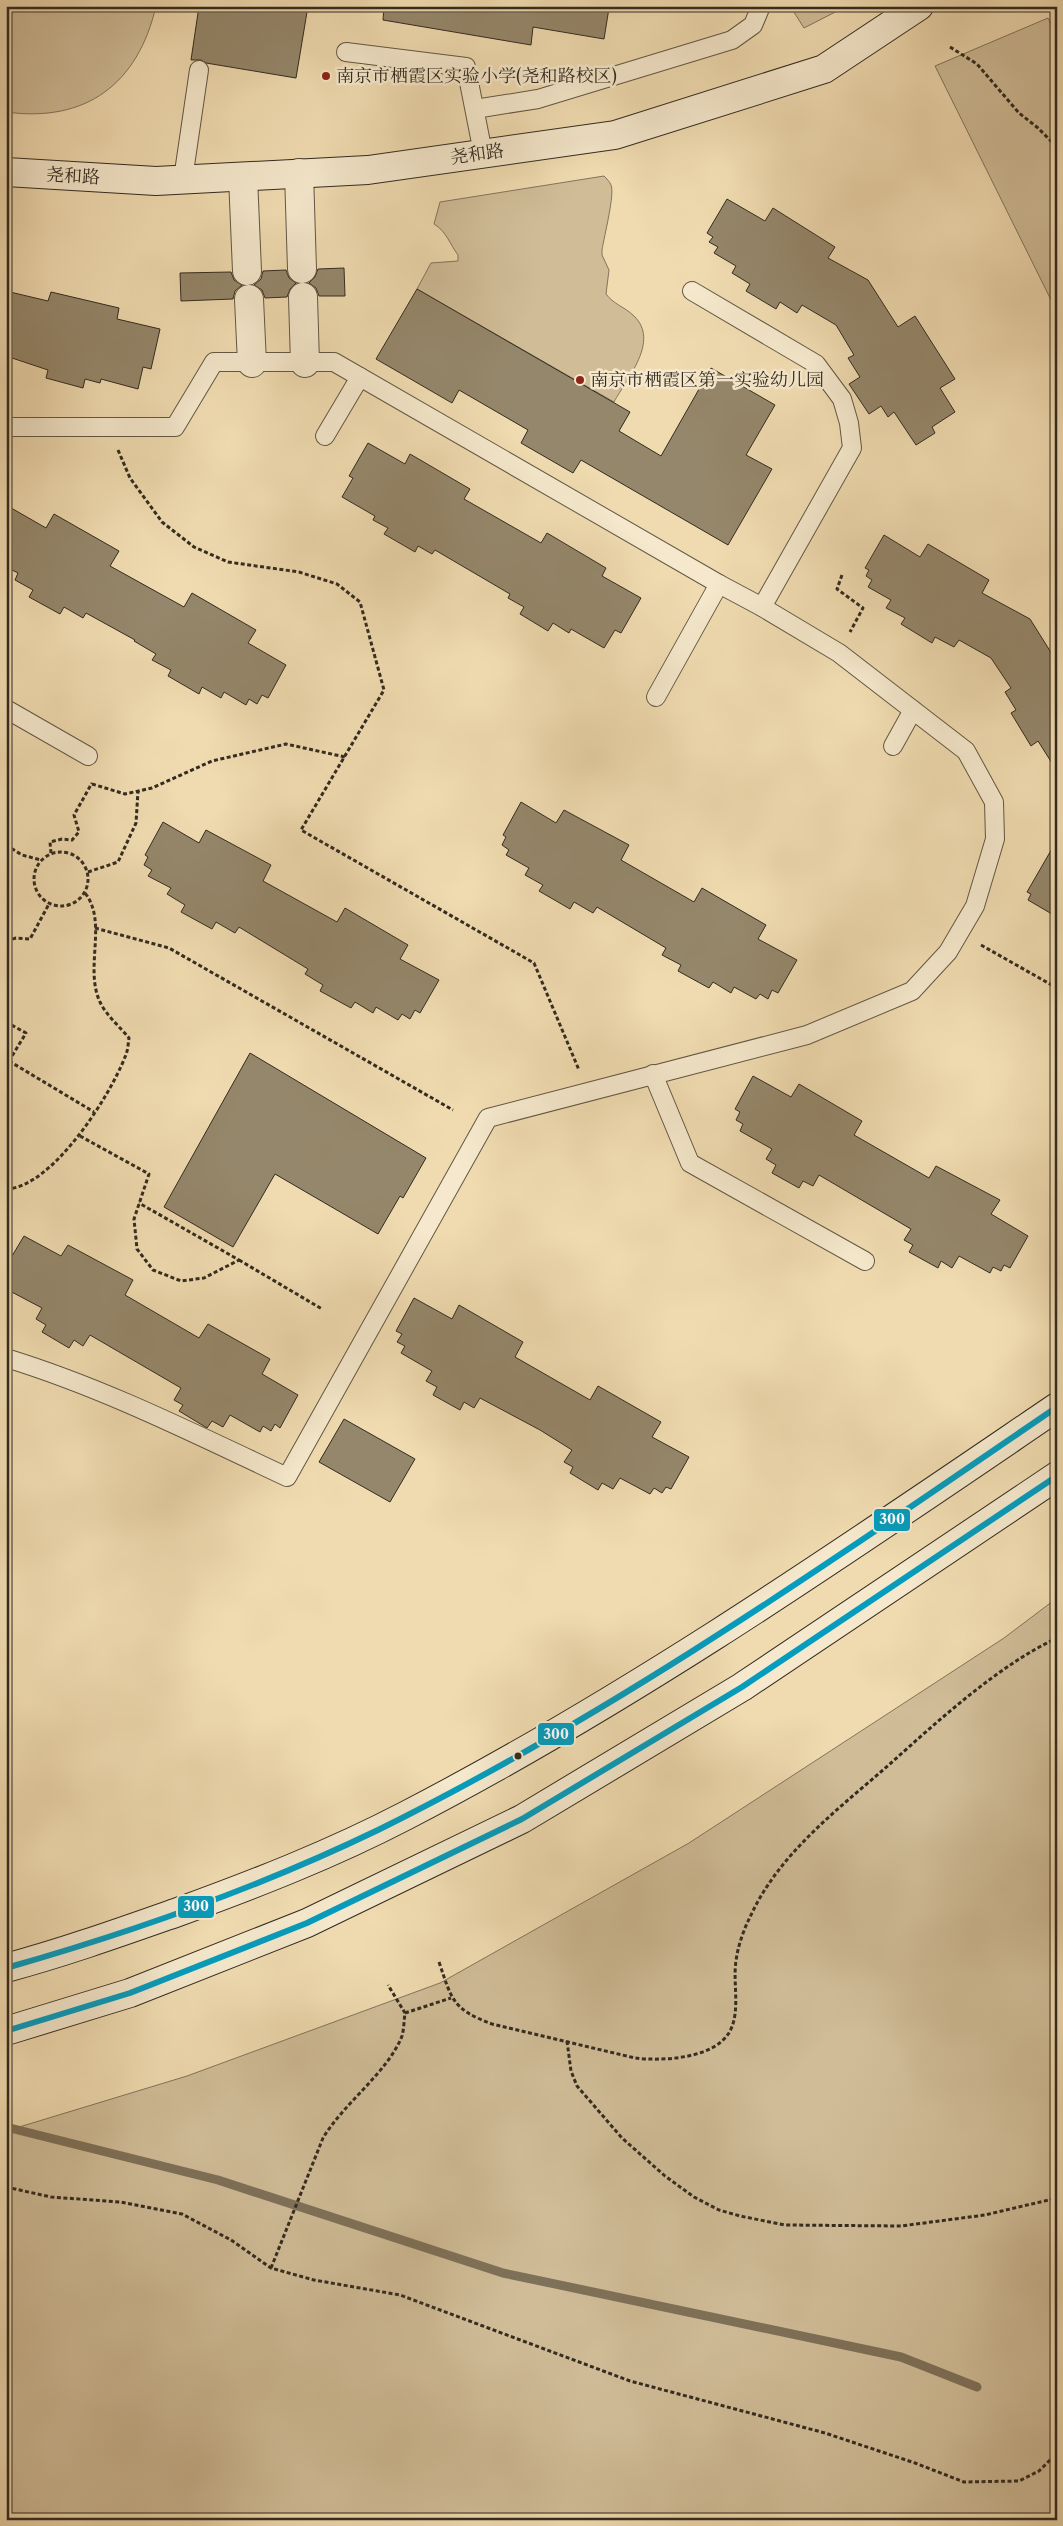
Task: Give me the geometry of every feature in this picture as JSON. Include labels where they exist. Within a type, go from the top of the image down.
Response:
[{"type":"main road","name":"尧和路","points":[[6,172],[156,181],[368,170],[615,135],[824,69],[919,6]]},
{"type":"main road","points":[[299,173],[302,269]]},
{"type":"main road","points":[[243,176],[248,271]]},
{"type":"main road","points":[[303,297],[306,362]]},
{"type":"main road","points":[[249,299],[252,363]]},
{"type":"main road","points":[[6,1968],[69,1951],[258,1883],[403,1817],[536,1744],[676,1661],[811,1574],[1057,1407]]},
{"type":"main road","points":[[6,2031],[130,1993],[307,1923],[522,1818],[742,1686],[1057,1476]]},
{"type":"lane","points":[[474,109],[538,99],[732,40],[753,25],[761,6]]},
{"type":"lane","points":[[346,52],[466,67],[483,153]]},
{"type":"lane","points":[[183,179],[199,70]]},
{"type":"lane","points":[[692,291],[816,364],[842,399],[849,424],[852,448],[762,607]]},
{"type":"lane","points":[[6,427],[175,427],[214,362],[334,362],[839,653],[966,752],[994,802],[995,839],[975,906],[948,952],[912,991],[807,1035],[588,1090],[488,1118],[287,1477],[138,1407],[55,1373],[6,1358]]},
{"type":"lane","points":[[326,436],[360,377]]},
{"type":"lane","points":[[656,697],[719,584]]},
{"type":"lane","points":[[6,709],[88,756]]},
{"type":"lane","points":[[893,746],[913,710]]},
{"type":"lane","points":[[653,1074],[690,1163],[865,1261]]},
{"type":"path","points":[[950,47],[977,64],[1019,113],[1057,147]]},
{"type":"path","points":[[108,427],[130,478],[162,522],[194,547],[228,562],[299,572],[337,584],[360,602],[384,690],[301,830],[534,963],[588,1090]]},
{"type":"path","points":[[839,653],[863,608],[837,589],[842,575]]},
{"type":"path","points":[[92,784],[125,794],[152,788],[212,761],[286,744],[345,757]]},
{"type":"path","points":[[50,853],[50,842],[62,838],[72,840],[79,832],[74,816],[92,784],[88,756]]},
{"type":"path","points":[[88,872],[118,862],[136,824],[138,791]]},
{"type":"path","points":[[6,846],[22,855],[40,860]]},
{"type":"path","points":[[62,851],[74,854],[88,872],[88,884],[85,893],[69,905],[59,907],[49,904],[41,898],[35,889],[34,879],[40,860],[50,853],[62,851]]},
{"type":"path","points":[[6,1189],[13,1189],[43,1174],[80,1136],[126,1056],[129,1038],[100,1002],[94,980],[95,928],[92,902],[85,893]]},
{"type":"path","points":[[6,941],[16,938],[30,939],[49,904]]},
{"type":"path","points":[[95,928],[169,948],[453,1110]]},
{"type":"path","points":[[959,933],[1057,988]]},
{"type":"path","points":[[6,1022],[26,1033],[6,1066]]},
{"type":"path","points":[[9,1061],[94,1112]]},
{"type":"path","points":[[80,1136],[149,1174],[134,1220],[137,1249],[153,1270],[181,1282],[204,1278],[238,1260]]},
{"type":"path","points":[[139,1203],[322,1309]]},
{"type":"path","points":[[439,1962],[451,1998],[457,2006],[473,2017],[492,2024],[635,2058],[673,2059],[704,2051],[722,2041],[731,2028],[735,2011],[736,1962],[741,1940],[752,1913],[775,1876],[809,1836],[922,1735],[999,1674],[1043,1644],[1057,1638]]},
{"type":"path","points":[[271,2268],[300,2189],[323,2138],[334,2119],[390,2057],[402,2036],[405,2013],[388,1985]]},
{"type":"path","points":[[405,2013],[451,1998]]},
{"type":"path","points":[[567,2042],[571,2071],[577,2086],[622,2138],[665,2176],[694,2197],[719,2210],[785,2225],[901,2226],[985,2215],[1057,2198]]},
{"type":"path","points":[[6,2187],[51,2197],[120,2202],[182,2214],[231,2240],[271,2268],[314,2280],[400,2294],[630,2381],[826,2433],[964,2482],[1019,2481],[1039,2471],[1057,2453]]},
{"type":"shaded area","points":[[6,6],[156,6],[148,33],[136,57],[122,77],[104,92],[84,104],[61,111],[35,114],[6,112]]},
{"type":"shaded area","points":[[790,6],[847,6],[804,28]]},
{"type":"shaded area","points":[[1048,18],[1057,36],[1057,312],[935,66]]},
{"type":"shaded area","points":[[604,176],[612,190],[602,250],[602,255],[609,270],[606,294],[634,316],[641,326],[644,337],[639,359],[614,402],[417,289],[431,263],[458,261],[458,255],[448,238],[434,224],[440,202]]},
{"type":"shaded area","points":[[1057,1598],[1057,2520],[6,2520],[6,2131],[187,2076],[440,1983],[689,1843],[1004,1638]]},
{"type":"building","points":[[199,6],[308,6],[296,78],[206,63],[201,60],[191,60]]},
{"type":"building","points":[[384,6],[596,6],[609,8],[604,39],[533,27],[531,45],[383,20]]},
{"type":"building","points":[[727,199],[765,221],[773,208],[835,247],[828,258],[868,280],[898,327],[915,316],[955,379],[940,388],[955,412],[932,427],[935,433],[916,445],[894,412],[888,417],[881,406],[869,414],[849,384],[860,377],[848,358],[854,355],[836,325],[802,305],[797,313],[780,302],[776,309],[746,291],[750,284],[732,273],[736,266],[714,253],[718,247],[709,242],[713,237],[707,233]]},
{"type":"building","points":[[344,268],[345,296],[319,296],[316,288],[309,283],[315,277],[318,269]]},
{"type":"building","points":[[286,270],[289,278],[296,283],[290,289],[287,297],[265,298],[262,290],[254,285],[261,279],[263,271]]},
{"type":"building","points":[[231,272],[234,280],[242,285],[235,291],[233,299],[181,301],[180,273]]},
{"type":"building","points":[[417,289],[630,412],[619,431],[661,456],[711,368],[775,405],[746,455],[772,469],[728,545],[581,460],[573,473],[521,443],[528,430],[459,390],[452,403],[376,359]]},
{"type":"building","points":[[10,292],[48,301],[51,292],[119,308],[117,319],[160,329],[151,369],[143,367],[138,389],[101,379],[100,383],[85,379],[83,388],[46,378],[48,370],[6,356],[6,305]]},
{"type":"building","points":[[368,443],[405,464],[410,454],[470,489],[464,499],[541,543],[547,533],[606,568],[602,576],[641,598],[621,633],[615,630],[604,648],[571,629],[569,633],[553,623],[548,631],[520,614],[524,607],[508,598],[510,594],[435,550],[432,554],[418,546],[415,552],[384,534],[388,528],[373,520],[375,516],[342,497],[353,478],[349,476]]},
{"type":"building","points":[[6,505],[46,528],[54,514],[119,551],[110,566],[184,607],[192,593],[256,630],[248,643],[286,665],[268,698],[262,695],[257,704],[249,699],[246,705],[224,692],[221,698],[202,687],[199,694],[168,676],[171,670],[152,660],[156,654],[135,640],[86,613],[83,618],[64,607],[60,614],[29,597],[33,590],[15,580],[18,573],[6,567]]},
{"type":"building","points":[[884,535],[920,557],[928,544],[989,580],[982,593],[1030,619],[1057,662],[1057,771],[1038,741],[1031,746],[1011,713],[1016,710],[1005,692],[1011,688],[991,658],[959,640],[954,647],[935,637],[932,643],[901,624],[905,618],[886,608],[891,600],[868,587],[872,580],[866,576],[869,570],[865,568]]},
{"type":"building","points":[[521,802],[556,823],[564,810],[629,845],[621,860],[694,902],[702,888],[766,925],[758,939],[797,960],[778,993],[772,990],[768,999],[760,994],[756,999],[734,987],[731,993],[713,982],[709,988],[678,971],[681,965],[662,955],[666,948],[597,907],[593,913],[574,902],[570,909],[539,891],[543,885],[525,875],[529,868],[506,855],[509,850],[502,845],[506,837],[503,835]]},
{"type":"building","points":[[163,822],[199,843],[206,830],[271,865],[263,881],[337,922],[345,908],[408,945],[400,959],[439,980],[420,1013],[415,1010],[410,1019],[402,1014],[398,1020],[376,1007],[373,1013],[355,1002],[351,1008],[320,991],[323,985],[305,974],[308,969],[239,927],[235,933],[216,922],[212,929],[181,912],[185,905],[167,894],[171,888],[148,876],[152,870],[144,865],[148,857],[145,855]]},
{"type":"building","points":[[1057,840],[1057,917],[1028,900],[1031,894],[1027,892]]},
{"type":"building","points":[[250,1053],[426,1158],[403,1198],[400,1196],[378,1234],[275,1174],[233,1247],[164,1207]]},
{"type":"building","points":[[753,1076],[791,1097],[799,1084],[862,1121],[854,1135],[929,1178],[936,1166],[1000,1200],[991,1214],[1028,1236],[1010,1268],[1004,1265],[1001,1271],[993,1267],[990,1273],[959,1256],[952,1268],[941,1261],[938,1268],[909,1252],[913,1245],[904,1240],[911,1229],[819,1175],[813,1186],[803,1181],[799,1188],[772,1173],[776,1165],[766,1159],[772,1149],[740,1131],[743,1124],[736,1120],[740,1112],[735,1109]]},
{"type":"building","points":[[24,1236],[61,1256],[68,1245],[133,1280],[125,1295],[199,1338],[208,1324],[270,1359],[262,1374],[298,1395],[280,1428],[275,1424],[271,1431],[263,1426],[260,1432],[230,1415],[223,1427],[212,1421],[207,1428],[179,1411],[183,1405],[174,1400],[181,1388],[90,1335],[83,1346],[74,1340],[69,1348],[42,1332],[46,1325],[36,1319],[42,1308],[6,1289],[6,1266]]},
{"type":"building","points":[[414,1298],[452,1319],[459,1305],[523,1342],[515,1357],[590,1400],[598,1386],[661,1422],[652,1437],[689,1457],[671,1489],[666,1487],[662,1493],[654,1488],[650,1494],[620,1478],[613,1489],[602,1483],[598,1490],[570,1473],[573,1467],[564,1462],[572,1450],[540,1430],[480,1398],[474,1408],[464,1402],[460,1410],[433,1395],[437,1387],[426,1381],[432,1371],[401,1353],[405,1346],[397,1342],[402,1334],[396,1331]]},
{"type":"building","points":[[344,1419],[415,1459],[390,1502],[319,1462]]},
{"type":"waterway","points":[[6,2127],[218,2180],[503,2273],[901,2357],[977,2387]]},
{"type":"transit line","name":"300","points":[[6,1968],[148,1924],[288,1871],[378,1830],[467,1784],[640,1684],[725,1630],[892,1520],[1057,1407]]},
{"type":"transit line","name":"300","points":[[6,2031],[130,1993],[307,1923],[522,1819],[742,1687],[1057,1476]]},
{"type":"place","name":"南京市栖霞区实验小学(尧和路校区)","points":[[326,76]]},
{"type":"place","name":"南京市栖霞区第一实验幼儿园","points":[[580,380]]}]
